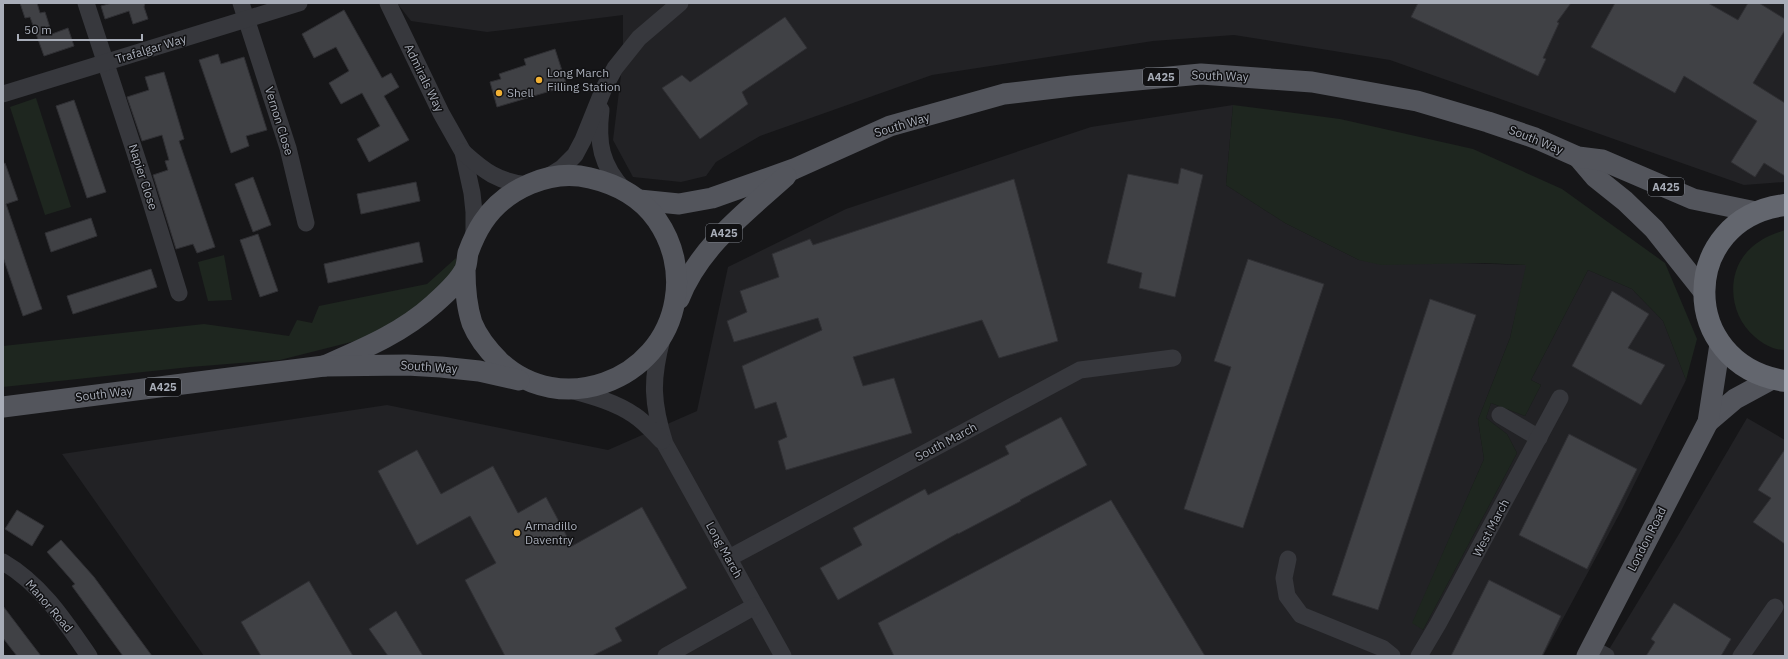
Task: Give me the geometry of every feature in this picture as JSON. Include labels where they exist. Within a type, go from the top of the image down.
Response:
[{"type":"highway","points":[[1778,380],[1752,371],[1740,364],[1720,344],[1708,319],[1704,292],[1707,267],[1718,244],[1735,225],[1756,212],[1772,206],[1785,205]]},
{"type":"main road","name":"South Way","points":[[631,195],[679,204],[701,202],[794,169],[843,145],[890,126],[1004,94],[1201,74],[1312,82],[1418,101],[1535,138],[1578,157],[1602,160],[1693,199],[1756,212]]},
{"type":"main road","name":"South Way","points":[[1578,157],[1595,177],[1625,201],[1654,229],[1704,292]]},
{"type":"main road","name":"South Way","points":[[673,312],[687,280],[708,249],[794,169]]},
{"type":"main road","points":[[566,176],[586,177],[606,181],[631,195],[656,218],[668,240],[676,263],[677,288],[673,312],[662,338],[644,360],[622,376],[597,386],[569,390],[551,388],[533,383],[508,369],[488,350],[473,325],[465,298],[465,269],[474,238],[483,221],[511,194],[537,182],[566,176]]},
{"type":"main road","name":"South Way","points":[[324,366],[372,345],[395,333],[416,319],[450,289],[465,269]]},
{"type":"main road","name":"London Road","points":[[1595,653],[1708,422],[1720,344]]},
{"type":"main road","name":"South Way","points":[[3,407],[324,366],[407,365],[440,367],[479,371],[533,383]]},
{"type":"main road","name":"London Road","points":[[1708,422],[1735,399],[1778,380]]},
{"type":"street","name":"Napier Close","points":[[86,3],[179,292]]},
{"type":"street","name":"Vernon Close","points":[[241,3],[288,148],[306,223]]},
{"type":"street","name":"Trafalgar Way","points":[[3,94],[299,3]]},
{"type":"street","name":"Admirals Way","points":[[388,3],[441,113],[463,152],[472,193],[474,238]]},
{"type":"street","points":[[537,182],[562,168],[575,155],[583,140],[604,88],[615,68],[639,38],[680,3]]},
{"type":"street","points":[[604,88],[599,126],[600,143],[609,172],[631,195]]},
{"type":"street","name":"Admirals Way","points":[[463,152],[481,169],[492,175],[514,183],[537,182]]},
{"type":"street","name":"Long March","points":[[662,338],[654,371],[654,387],[658,422],[665,444],[784,656]]},
{"type":"street","name":"South March","points":[[729,558],[1080,370],[1173,358]]},
{"type":"street","name":"Long March","points":[[569,390],[605,400],[621,407],[635,415],[665,444]]},
{"type":"street","name":"West March","points":[[1419,656],[1442,617],[1560,398]]},
{"type":"street","points":[[1500,415],[1539,438]]},
{"type":"street","points":[[1288,559],[1284,578],[1287,596],[1301,615],[1382,648],[1392,656]]},
{"type":"street","name":"Manor Road","points":[[3,562],[30,580],[46,597],[89,656]]},
{"type":"street","points":[[666,656],[756,606]]},
{"type":"street","points":[[1741,656],[1775,608]]},
{"type":"shaded area","points":[[397,3],[1785,3],[1785,182],[1744,185],[1390,60],[1234,35],[1153,41],[932,75],[760,136],[716,162],[706,176],[681,182],[633,177],[613,140],[623,59],[623,15],[487,32],[411,21]]},
{"type":"shaded area","points":[[36,98],[71,207],[45,215],[10,107]]},
{"type":"shaded area","points":[[1233,105],[1226,185],[1285,223],[1359,260],[1527,265],[1510,338],[1478,420],[1484,459],[1413,622],[1423,630],[1517,453],[1507,434],[1486,418],[1491,403],[1525,416],[1541,385],[1531,380],[1588,270],[1632,289],[1663,321],[1686,380],[1621,511],[1543,656],[204,656],[62,454],[387,405],[608,450],[697,411],[728,267],[846,209],[1091,127]]},
{"type":"shaded area","points":[[1233,105],[1340,119],[1473,149],[1562,189],[1665,263],[1697,339],[1686,380],[1663,321],[1632,289],[1588,270],[1531,380],[1541,385],[1525,416],[1491,403],[1486,418],[1507,434],[1517,453],[1423,630],[1412,623],[1484,459],[1478,420],[1510,338],[1526,265],[1484,263],[1381,265],[1359,260],[1285,223],[1226,185]]},
{"type":"shaded area","points":[[1785,230],[1785,350],[1772,348],[1755,337],[1746,328],[1739,317],[1733,292],[1737,268],[1743,257],[1760,241]]},
{"type":"shaded area","points":[[224,255],[232,300],[208,301],[198,262]]},
{"type":"shaded area","points":[[456,258],[457,268],[434,298],[363,339],[280,360],[190,367],[3,387],[3,346],[204,324],[289,336],[297,320],[312,323],[319,306],[427,284]]},
{"type":"shaded area","points":[[1747,418],[1785,440],[1785,656],[1605,656],[1679,534]]},
{"type":"building","points":[[20,3],[37,3],[40,13],[45,12],[52,34],[68,28],[74,46],[44,56],[30,17],[25,18]]},
{"type":"building","points":[[112,3],[145,3],[144,7],[148,19],[133,24],[129,11],[105,19],[101,6]]},
{"type":"building","points":[[1418,3],[1571,3],[1557,22],[1559,23],[1543,58],[1546,59],[1538,76],[1411,17]]},
{"type":"building","points":[[1615,3],[1708,3],[1738,20],[1748,3],[1759,3],[1785,19],[1785,30],[1753,83],[1785,103],[1785,176],[1764,163],[1755,177],[1731,162],[1757,121],[1684,76],[1675,93],[1591,47]]},
{"type":"building","points":[[344,10],[382,78],[391,73],[399,87],[384,96],[409,140],[369,162],[357,139],[380,126],[362,93],[341,104],[329,83],[349,71],[336,47],[314,58],[302,34]]},
{"type":"building","points":[[785,17],[807,48],[742,92],[748,104],[700,139],[662,88],[682,75],[690,82]]},
{"type":"building","name":"Long March Filling Station","points":[[555,49],[567,86],[497,107],[490,82],[501,79],[499,74],[526,65],[524,59]]},
{"type":"building","points":[[218,54],[221,64],[244,57],[267,130],[246,136],[249,146],[231,153],[199,60]]},
{"type":"building","points":[[164,72],[184,139],[179,141],[215,247],[197,253],[193,244],[176,249],[153,175],[168,170],[165,161],[169,160],[162,135],[142,141],[127,97],[149,90],[145,77]]},
{"type":"building","points":[[74,100],[106,192],[87,198],[56,106]]},
{"type":"building","points":[[5,163],[18,200],[6,204],[42,309],[23,316],[3,257],[3,164]]},
{"type":"building","points":[[1181,168],[1203,175],[1175,297],[1139,288],[1142,273],[1107,263],[1128,174],[1178,184]]},
{"type":"building","points":[[253,177],[271,225],[253,232],[235,184]]},
{"type":"building","points":[[1014,179],[1058,341],[999,358],[982,320],[853,357],[863,386],[894,378],[912,433],[786,470],[778,441],[787,437],[776,402],[755,409],[742,366],[822,330],[818,318],[734,342],[727,321],[747,312],[740,291],[779,277],[772,254],[810,239],[813,245]]},
{"type":"building","points":[[416,182],[420,201],[361,214],[357,194]]},
{"type":"building","points":[[91,218],[97,236],[51,252],[45,233]]},
{"type":"building","points":[[258,234],[278,291],[260,297],[240,240]]},
{"type":"building","points":[[419,242],[423,262],[328,283],[324,264]]},
{"type":"building","points":[[1248,259],[1324,284],[1243,528],[1184,509],[1231,367],[1214,361]]},
{"type":"building","points":[[151,269],[157,287],[73,314],[67,296]]},
{"type":"building","points":[[1612,291],[1649,314],[1628,348],[1665,365],[1641,405],[1572,366]]},
{"type":"building","points":[[1430,299],[1476,315],[1378,610],[1332,595]]},
{"type":"building","points":[[1061,417],[1087,465],[958,533],[838,600],[820,568],[862,545],[853,528],[925,489],[928,495],[1009,454],[1005,446]]},
{"type":"building","points":[[1569,434],[1637,469],[1587,569],[1519,535]]},
{"type":"building","points":[[1785,449],[1785,544],[1753,522],[1771,498],[1758,490]]},
{"type":"building","points":[[417,450],[441,494],[493,466],[518,513],[546,497],[572,546],[642,507],[687,588],[615,628],[622,641],[592,656],[505,656],[465,580],[496,563],[470,516],[417,545],[378,471]]},
{"type":"building","points":[[1111,500],[1205,656],[894,656],[878,623]]},
{"type":"building","points":[[17,510],[44,526],[32,546],[5,529]]},
{"type":"building","points":[[61,540],[94,577],[152,656],[123,656],[72,586],[75,584],[47,552]]},
{"type":"building","points":[[1489,580],[1561,616],[1542,656],[1451,656]]},
{"type":"building","points":[[309,581],[353,656],[261,656],[241,622]]},
{"type":"building","points":[[1674,603],[1731,639],[1721,656],[1646,656],[1655,642],[1651,639]]},
{"type":"building","points":[[3,606],[41,656],[17,656],[3,638]]},
{"type":"building","points":[[396,611],[423,656],[388,656],[369,629]]},
{"type":"place","name":"Long March Filling Station","points":[[539,80]]},
{"type":"place","name":"Shell","points":[[499,93]]},
{"type":"place","name":"Armadillo Daventry","points":[[517,533]]}]
